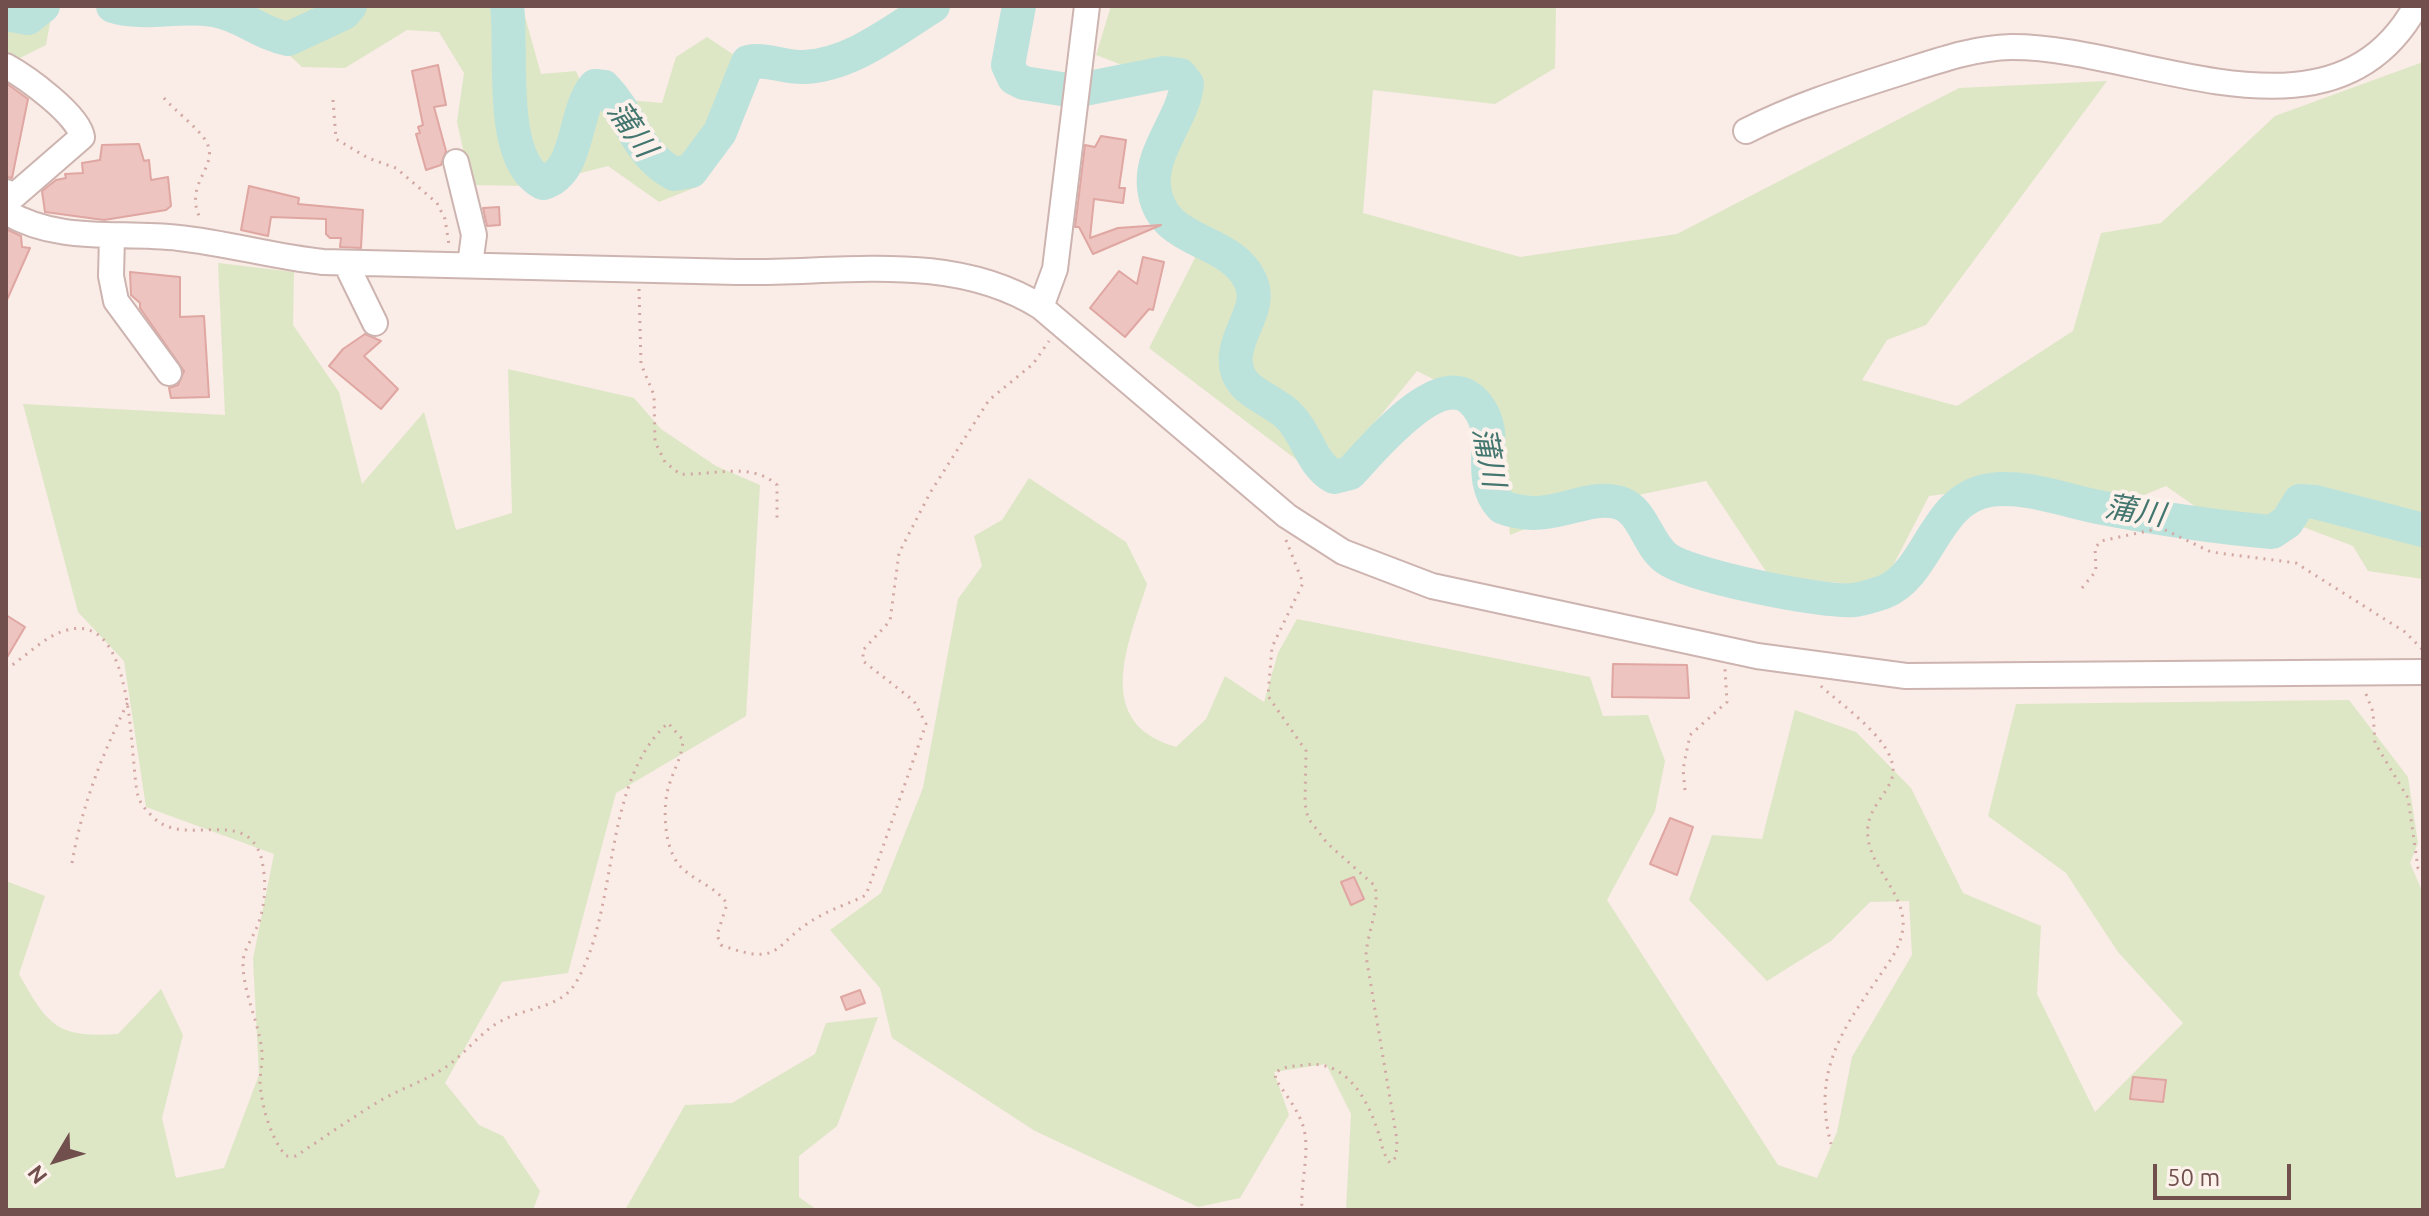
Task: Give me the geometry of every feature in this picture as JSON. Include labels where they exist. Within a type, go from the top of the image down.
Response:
[{"type":"street","points":[[1050,313],[1087,6]]},
{"type":"street","points":[[1746,131],[1785,111],[1824,97],[1939,60],[1999,48],[2051,50],[2248,86],[2318,83],[2374,54],[2416,6]]},
{"type":"street","points":[[6,66],[55,102],[81,130],[82,137],[14,196],[6,192]]},
{"type":"street","points":[[456,162],[474,235],[460,265]]},
{"type":"street","points":[[6,212],[57,233],[178,238],[282,258],[350,263],[639,270],[932,271],[998,286],[1050,313],[1290,518],[1343,552],[1432,586],[1726,650],[1813,665],[1906,676],[2423,672]]},
{"type":"street","points":[[112,236],[111,276],[116,301],[169,373]]},
{"type":"street","points":[[350,263],[350,272],[375,323]]},
{"type":"path","points":[[164,98],[205,138],[209,147],[208,159],[193,195],[195,209],[201,221],[225,235],[225,246]]},
{"type":"path","points":[[333,100],[336,139],[368,158],[396,168],[437,203],[460,265]]},
{"type":"path","points":[[639,270],[641,364],[654,395],[655,442],[665,462],[680,474],[738,470],[766,475],[777,485],[777,523]]},
{"type":"path","points":[[6,669],[54,635],[73,629],[96,636],[115,656],[128,702],[141,805],[156,821],[173,830],[234,830],[247,834],[260,856],[265,884],[259,925],[243,960],[262,1053],[260,1084],[280,1149],[286,1156],[296,1156],[379,1101],[446,1068],[504,1019],[560,999],[570,990],[588,958],[597,932],[604,885],[637,768],[656,734],[668,723],[683,740],[682,756],[667,794],[666,828],[671,848],[686,872],[722,896],[727,904],[717,935],[721,945],[750,956],[775,952],[819,916],[866,895],[926,724],[914,701],[863,661],[863,650],[890,621],[899,553],[930,493],[989,400],[1033,364],[1050,313]]},
{"type":"path","points":[[1290,518],[1284,526],[1287,545],[1299,565],[1303,583],[1272,647],[1268,696],[1306,751],[1305,804],[1308,818],[1327,843],[1375,886],[1377,895],[1366,935],[1366,956],[1397,1140],[1396,1157],[1390,1163],[1382,1152],[1377,1129],[1364,1098],[1344,1073],[1318,1063],[1281,1068],[1275,1073],[1276,1080],[1304,1129],[1306,1148],[1300,1186],[1302,1210]]},
{"type":"path","points":[[2082,588],[2096,571],[2095,548],[2101,541],[2161,528],[2211,552],[2249,554],[2306,567],[2405,632],[2423,650]]},
{"type":"path","points":[[1685,790],[1683,769],[1690,735],[1727,702],[1726,650]]},
{"type":"path","points":[[1813,665],[1812,675],[1822,687],[1889,751],[1894,767],[1890,783],[1869,814],[1868,838],[1899,904],[1903,923],[1897,953],[1865,996],[1828,1063],[1824,1117],[1831,1144]]},
{"type":"path","points":[[2366,674],[2373,737],[2408,798],[2418,868],[2423,875]]},
{"type":"path","points":[[72,863],[93,779],[128,702]]},
{"type":"green space","points":[[6,6],[53,6],[46,45],[14,61],[6,51]]},
{"type":"green space","points":[[122,6],[522,6],[541,74],[576,71],[587,96],[662,103],[676,57],[707,37],[758,71],[721,149],[699,186],[659,202],[608,166],[530,186],[471,185],[457,122],[464,73],[439,32],[407,30],[345,68],[302,67],[259,27],[130,14]]},
{"type":"green space","points":[[1111,6],[1556,6],[1555,68],[1495,104],[1373,90],[1363,213],[1520,257],[1677,234],[1959,88],[2107,81],[1926,325],[1887,340],[1862,380],[1957,406],[2073,331],[2101,233],[2161,223],[2275,116],[2423,62],[2423,579],[2368,571],[2353,546],[2272,515],[2243,540],[2166,486],[2112,508],[1994,488],[1929,496],[1882,587],[1769,576],[1706,481],[1580,507],[1510,535],[1497,411],[1417,371],[1326,482],[1149,348],[1195,258],[1155,207],[1174,85],[1096,55]]},
{"type":"green space","points":[[218,263],[294,272],[293,325],[339,392],[362,484],[424,412],[456,530],[512,513],[508,369],[634,398],[661,429],[716,466],[760,485],[746,716],[616,793],[568,973],[502,982],[445,1083],[479,1125],[503,1136],[540,1191],[533,1210],[6,1210],[6,881],[45,896],[19,974],[38,1006],[56,1025],[81,1034],[118,1034],[161,989],[183,1035],[162,1118],[176,1178],[224,1168],[259,1075],[253,959],[274,854],[146,807],[124,661],[78,612],[23,404],[225,415]]},
{"type":"green space","points":[[1029,478],[1126,542],[1147,584],[1126,656],[1123,679],[1125,701],[1133,720],[1150,736],[1176,747],[1206,719],[1225,676],[1264,702],[1278,653],[1297,619],[1590,677],[1603,716],[1648,715],[1665,761],[1655,811],[1607,900],[1778,1165],[1817,1178],[1837,1132],[1852,1057],[1912,955],[1909,901],[1870,902],[1831,941],[1767,981],[1689,900],[1712,835],[1762,839],[1795,710],[1856,732],[1911,788],[1963,893],[2041,926],[2037,994],[2095,1112],[2183,1023],[2118,952],[2066,873],[1988,816],[2016,704],[2349,700],[2408,777],[2418,843],[2410,863],[2423,893],[2423,1210],[1346,1210],[1351,1114],[1326,1064],[1274,1072],[1289,1115],[1240,1198],[1198,1207],[1035,1131],[892,1038],[880,988],[830,930],[881,893],[923,788],[958,599],[982,566],[974,536],[1002,520]]},
{"type":"green space","points":[[878,1017],[837,1126],[799,1156],[799,1197],[817,1210],[625,1210],[685,1105],[732,1103],[815,1054],[826,1023]]},
{"type":"building","points":[[438,65],[446,105],[434,107],[446,151],[441,165],[426,170],[416,134],[420,133],[418,127],[423,125],[412,71]]},
{"type":"building","points":[[6,83],[28,99],[12,178],[6,177]]},
{"type":"building","points":[[1101,136],[1126,140],[1119,188],[1125,188],[1123,203],[1094,199],[1090,238],[1118,228],[1161,225],[1093,254],[1079,227],[1075,227],[1085,145],[1095,147]]},
{"type":"building","points":[[139,144],[144,161],[149,160],[151,180],[168,177],[171,206],[166,210],[104,220],[45,212],[42,191],[56,180],[66,178],[65,174],[83,173],[82,163],[100,160],[102,145]]},
{"type":"building","points":[[249,186],[299,198],[298,204],[363,210],[361,248],[340,247],[341,238],[330,238],[326,234],[326,219],[271,217],[268,236],[241,230]]},
{"type":"building","points":[[499,207],[500,225],[487,226],[483,208]]},
{"type":"building","points":[[6,229],[21,236],[22,247],[30,248],[6,302]]},
{"type":"building","points":[[1143,257],[1164,262],[1153,310],[1149,309],[1125,337],[1090,308],[1119,271],[1137,284]]},
{"type":"building","points":[[130,272],[180,277],[180,317],[204,316],[209,397],[171,398],[169,388],[178,385],[184,371],[140,308],[140,303],[131,295]]},
{"type":"building","points":[[365,334],[381,341],[364,356],[398,389],[381,409],[329,366],[343,349]]},
{"type":"building","points":[[6,615],[25,627],[6,659]]},
{"type":"building","points":[[1613,664],[1687,665],[1689,698],[1612,697]]},
{"type":"building","points":[[1670,818],[1693,827],[1677,875],[1650,864]]},
{"type":"building","points":[[1354,877],[1364,899],[1351,905],[1341,882]]},
{"type":"building","points":[[860,990],[865,1003],[846,1010],[841,997]]},
{"type":"building","points":[[2133,1077],[2166,1080],[2163,1102],[2130,1099]]},
{"type":"waterway","name":"蒲川","points":[[6,14],[28,18],[43,6]]},
{"type":"waterway","name":"蒲川","points":[[113,6],[137,10],[213,10],[288,39],[344,13],[350,6]]},
{"type":"waterway","name":"蒲川","points":[[507,6],[513,129],[528,171],[543,183],[555,177],[564,167],[583,110],[595,86],[604,87],[614,98],[642,144],[661,165],[674,174],[691,171],[720,132],[748,62],[804,67],[839,60],[872,45],[933,6]]},
{"type":"waterway","name":"蒲川","points":[[1019,6],[1008,65],[1014,78],[1024,83],[1074,91],[1165,73],[1180,75],[1187,84],[1154,174],[1159,206],[1168,220],[1227,255],[1250,280],[1254,299],[1236,355],[1240,377],[1245,385],[1288,415],[1319,464],[1334,477],[1350,473],[1389,431],[1423,403],[1441,395],[1457,393],[1471,399],[1484,418],[1488,431],[1489,481],[1502,507],[1536,513],[1593,502],[1620,503],[1640,520],[1660,552],[1679,565],[1757,587],[1838,600],[1869,597],[1899,583],[1912,570],[1956,507],[1971,496],[1990,490],[2031,491],[2141,515],[2272,532],[2287,522],[2300,501],[2315,502],[2423,530]]}]
